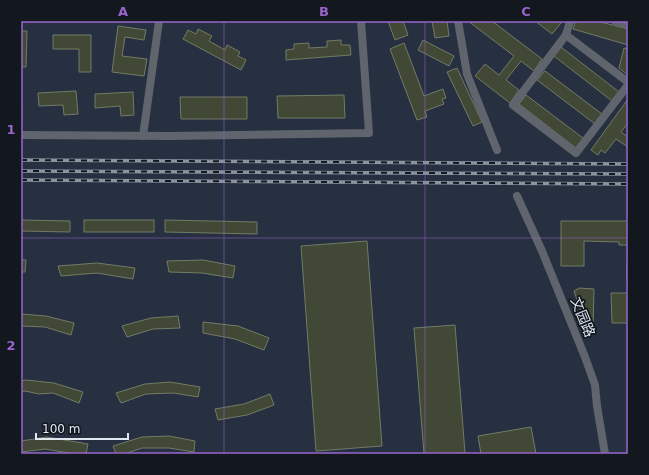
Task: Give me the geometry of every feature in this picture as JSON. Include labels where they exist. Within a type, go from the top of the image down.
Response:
[{"type":"street","points":[[143,136],[159,21]]},
{"type":"street","points":[[21,135],[143,136],[370,134],[361,21]]},
{"type":"street","points":[[458,21],[467,74],[497,150]]},
{"type":"street","points":[[566,35],[628,84],[576,152],[513,104],[566,35],[570,21]]},
{"type":"street","points":[[615,21],[628,25]]},
{"type":"street","name":"文园路","points":[[517,196],[542,251],[595,385],[605,454]]},
{"type":"building","points":[[388,21],[403,21],[408,35],[395,40]]},
{"type":"building","points":[[432,21],[447,21],[449,36],[435,38]]},
{"type":"building","points":[[468,21],[492,21],[542,59],[534,71],[521,61],[506,80],[519,90],[510,103],[475,76],[485,64],[499,75],[514,56]]},
{"type":"building","points":[[535,21],[558,21],[561,23],[552,34]]},
{"type":"building","points":[[597,21],[628,29],[628,45],[573,29],[575,22]]},
{"type":"building","points":[[118,26],[146,30],[144,40],[125,37],[122,56],[147,59],[144,76],[112,72]]},
{"type":"building","points":[[198,29],[212,36],[209,41],[225,50],[227,45],[240,52],[238,56],[246,60],[241,70],[183,39],[188,30],[196,34]]},
{"type":"building","points":[[21,31],[27,31],[26,67],[21,67]]},
{"type":"building","points":[[53,35],[91,35],[91,72],[79,72],[79,49],[53,49]]},
{"type":"building","points":[[341,40],[341,45],[350,45],[351,55],[286,60],[286,50],[294,49],[294,44],[309,43],[309,48],[327,47],[327,41]]},
{"type":"building","points":[[423,40],[454,56],[449,66],[418,50]]},
{"type":"building","points":[[404,43],[424,96],[443,89],[446,98],[442,99],[444,104],[425,111],[427,117],[417,120],[390,49]]},
{"type":"building","points":[[561,47],[619,92],[612,101],[554,56]]},
{"type":"building","points":[[624,48],[628,49],[628,75],[619,68]]},
{"type":"building","points":[[457,68],[482,122],[473,126],[447,72]]},
{"type":"building","points":[[545,71],[602,114],[595,124],[537,80]]},
{"type":"building","points":[[76,91],[78,114],[64,115],[63,105],[39,106],[38,93]]},
{"type":"building","points":[[21,92],[22,113],[21,113]]},
{"type":"building","points":[[133,92],[134,115],[121,116],[120,106],[95,108],[95,94]]},
{"type":"building","points":[[344,95],[345,118],[278,118],[277,96]]},
{"type":"building","points":[[526,95],[583,138],[576,148],[519,104]]},
{"type":"building","points":[[180,97],[247,97],[247,119],[181,119]]},
{"type":"building","points":[[628,99],[628,123],[621,132],[628,137],[628,147],[616,139],[605,153],[601,150],[598,155],[591,150]]},
{"type":"building","points":[[21,220],[70,221],[70,232],[21,231]]},
{"type":"building","points":[[84,220],[154,220],[154,232],[84,232]]},
{"type":"building","points":[[165,220],[257,222],[257,234],[165,232]]},
{"type":"building","points":[[561,221],[628,221],[628,245],[619,245],[619,242],[584,241],[584,266],[561,266]]},
{"type":"building","points":[[367,241],[382,446],[316,451],[301,246]]},
{"type":"building","points":[[21,260],[26,260],[25,272],[21,272]]},
{"type":"building","points":[[203,260],[235,266],[233,278],[202,273],[169,272],[167,261]]},
{"type":"building","points":[[628,262],[628,280],[627,280]]},
{"type":"building","points":[[97,263],[135,268],[133,279],[97,273],[61,276],[58,266]]},
{"type":"building","points":[[579,288],[594,289],[593,326],[586,326],[574,291]]},
{"type":"building","points":[[611,293],[628,293],[628,323],[612,323]]},
{"type":"building","points":[[21,314],[46,316],[74,323],[71,335],[45,327],[21,326]]},
{"type":"building","points":[[178,316],[180,328],[153,329],[127,337],[122,326],[151,318]]},
{"type":"building","points":[[203,322],[238,326],[269,338],[264,350],[235,339],[203,333]]},
{"type":"building","points":[[455,325],[465,453],[424,454],[414,328]]},
{"type":"building","points":[[26,380],[54,383],[83,392],[79,403],[53,393],[39,394],[25,391],[21,392],[21,381]]},
{"type":"building","points":[[170,382],[200,387],[198,397],[173,393],[146,394],[121,403],[116,393],[145,384]]},
{"type":"building","points":[[270,394],[274,405],[247,415],[218,420],[215,409],[244,404]]},
{"type":"building","points":[[531,427],[536,454],[481,454],[478,436]]},
{"type":"building","points":[[169,436],[195,441],[194,452],[169,448],[142,448],[124,454],[116,454],[113,446],[142,437]]},
{"type":"building","points":[[47,437],[88,444],[86,454],[75,454],[45,449],[21,452],[21,441]]},
{"type":"railway","points":[[21,160],[628,164]]},
{"type":"railway","points":[[21,171],[628,174]]},
{"type":"railway","points":[[21,180],[628,184]]}]
